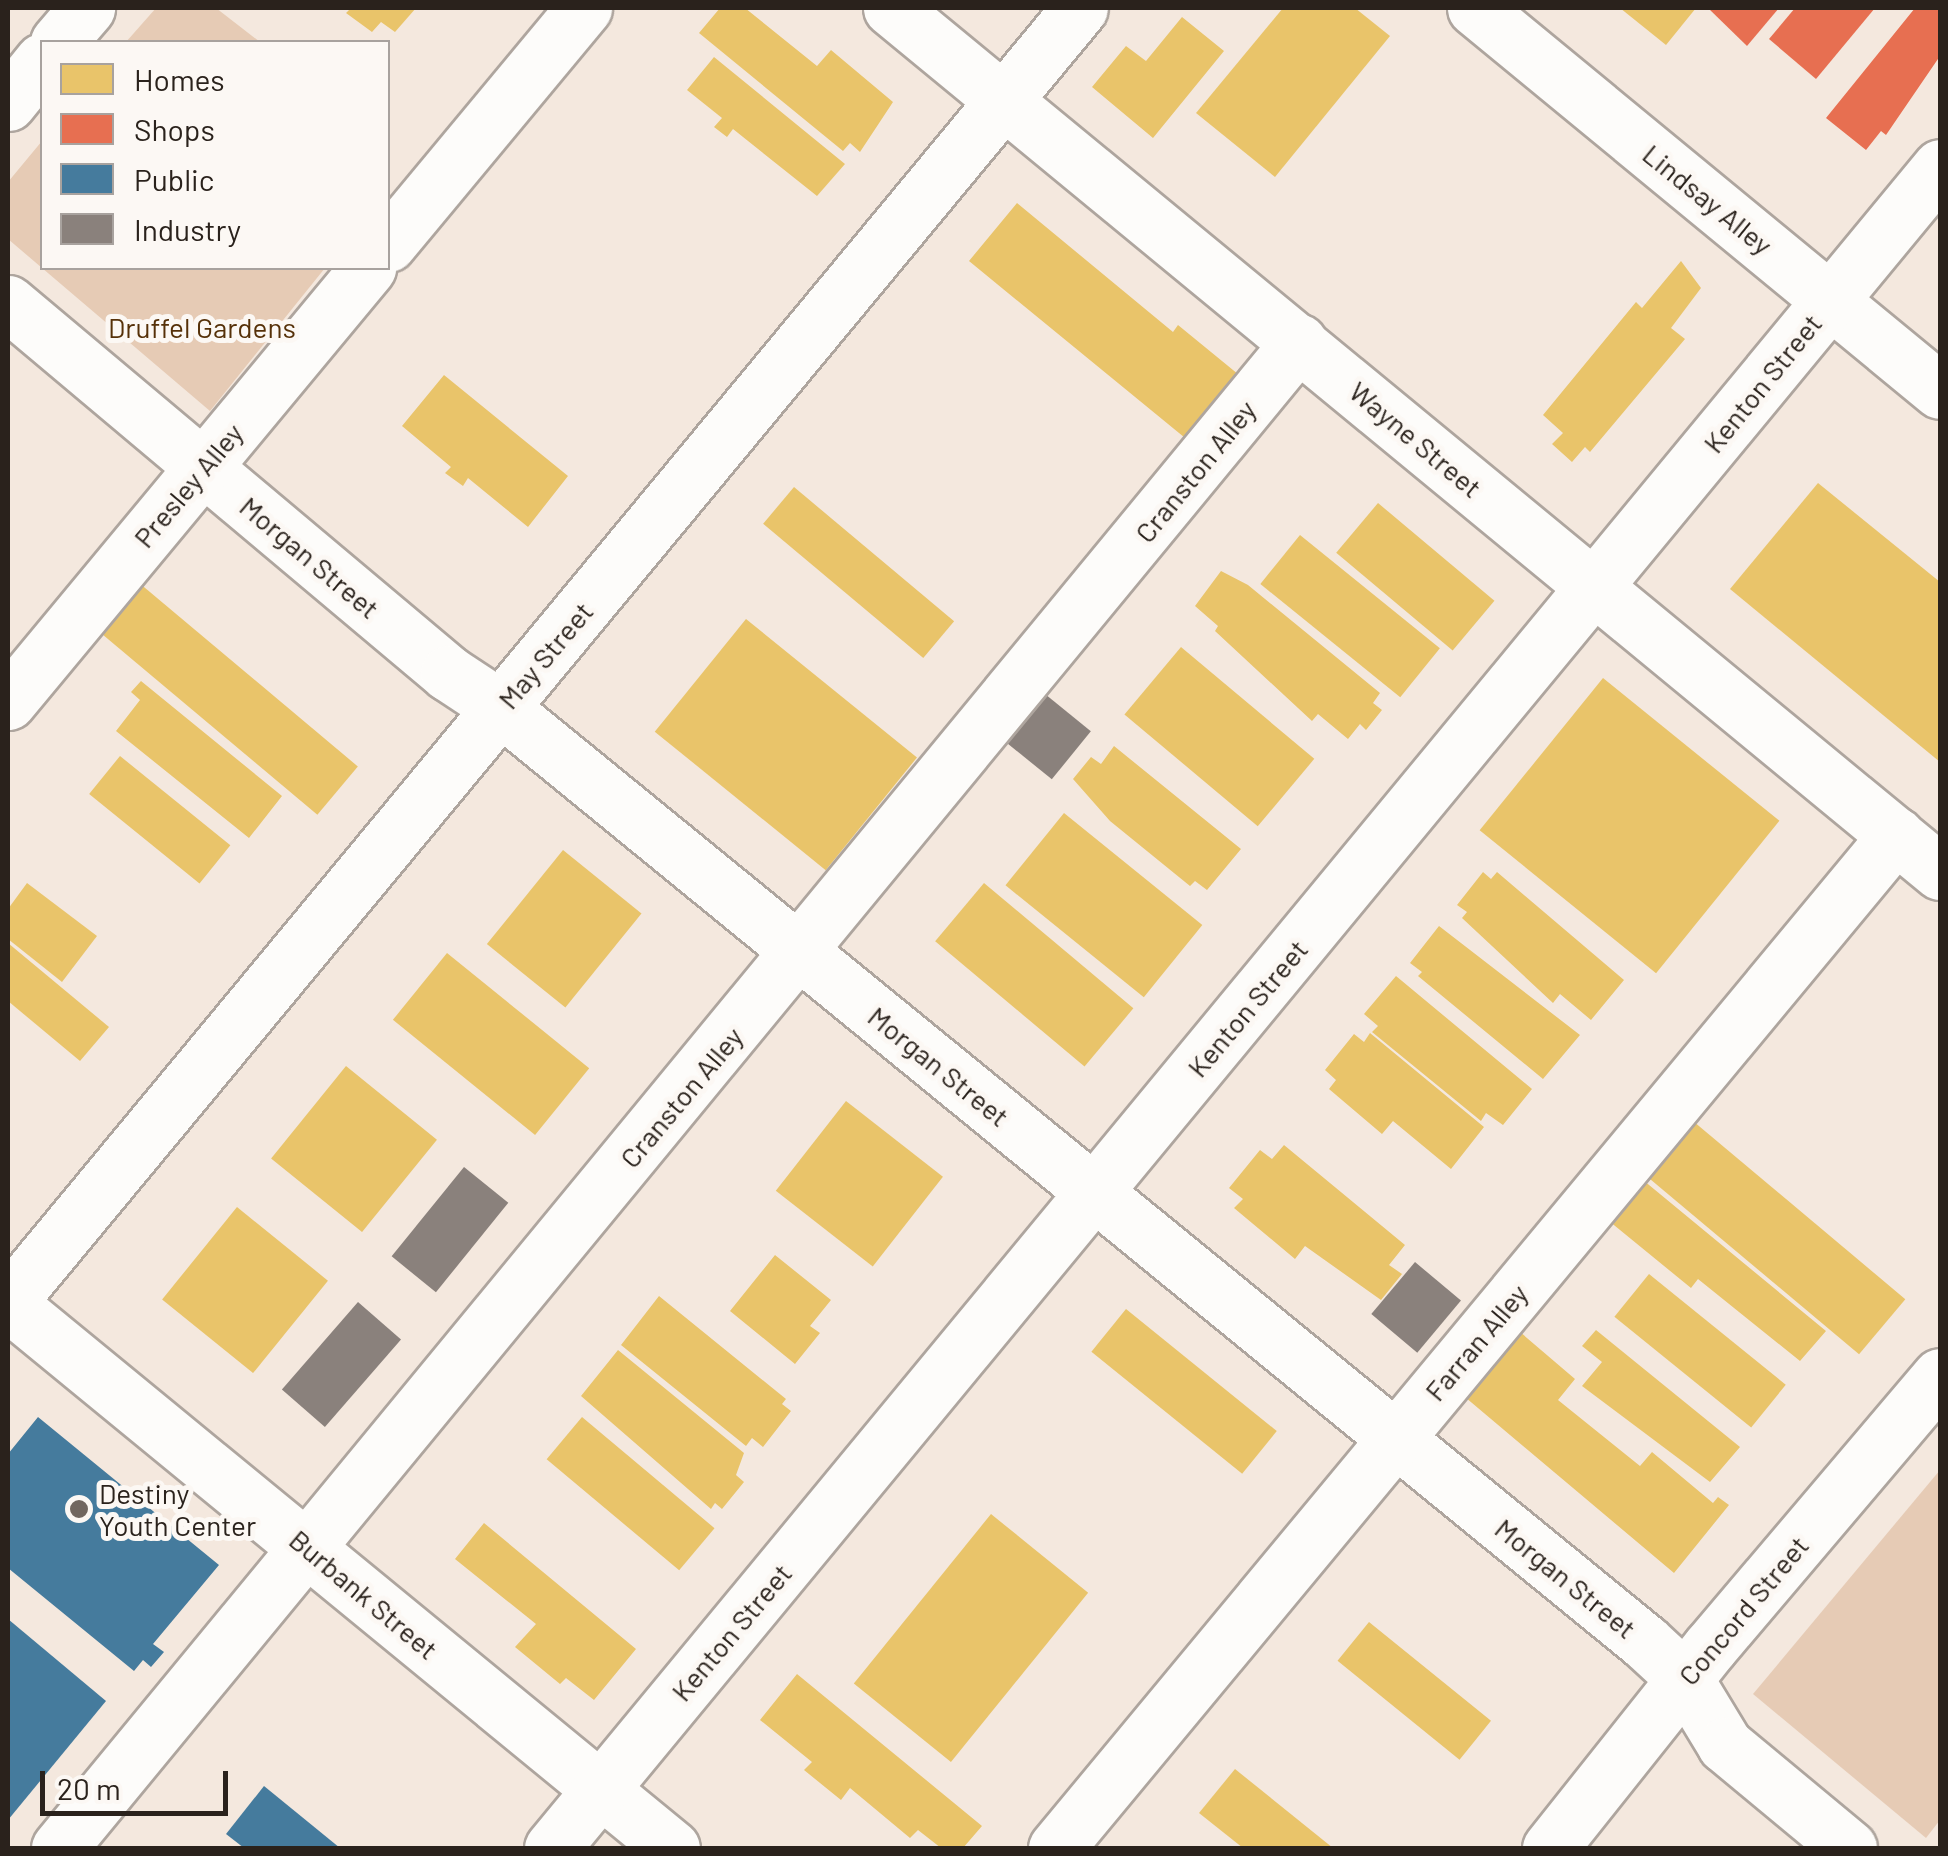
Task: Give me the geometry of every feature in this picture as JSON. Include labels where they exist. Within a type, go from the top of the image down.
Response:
[{"type":"street","points":[[60,40],[87,8]]},
{"type":"street","points":[[390,242],[584,8]]},
{"type":"street","name":"Wayne Street","points":[[891,8],[1940,872]]},
{"type":"street","name":"May Street","points":[[8,1303],[1080,8]]},
{"type":"street","name":"Lindsay Alley","points":[[1474,8],[1940,392]]},
{"type":"street","points":[[8,103],[40,63]]},
{"type":"street","name":"Kenton Street","points":[[552,1848],[1940,167]]},
{"type":"street","name":"Presley Alley","points":[[8,702],[366,270]]},
{"type":"street","name":"Morgan Street","points":[[8,303],[448,673],[501,708],[1685,1679],[1725,1745],[1850,1848]]},
{"type":"street","name":"Cranston Alley","points":[[59,1848],[1300,342]]},
{"type":"street","name":"Farran Alley","points":[[1056,1848],[1896,835]]},
{"type":"street","name":"Burbank Street","points":[[8,1303],[672,1848]]},
{"type":"street","name":"Concord Street","points":[[1550,1848],[1685,1679],[1936,1390]]},
{"type":"green space","points":[[156,8],[216,8],[257,40],[128,40]]},
{"type":"green space","points":[[40,143],[40,266],[8,239],[8,182]]},
{"type":"green space","name":"Druffel Gardens","points":[[44,270],[323,270],[210,411]]},
{"type":"green space","points":[[1940,1470],[1940,1820],[1926,1838],[1753,1694]]},
{"type":"building: Homes","points":[[351,8],[416,8],[395,32],[381,22],[372,32],[346,13]]},
{"type":"building: Homes","points":[[720,8],[745,8],[817,66],[831,50],[893,102],[860,152],[850,143],[843,151],[699,33]]},
{"type":"building: Homes","points":[[1283,8],[1355,8],[1390,36],[1275,177],[1196,113]]},
{"type":"building: Homes","points":[[1620,8],[1696,8],[1666,45]]},
{"type":"building: Homes","points":[[1182,17],[1224,51],[1153,138],[1092,87],[1126,46],[1146,61]]},
{"type":"building: Homes","points":[[714,57],[845,164],[817,196],[733,129],[727,137],[714,127],[722,118],[687,90]]},
{"type":"building: Homes","points":[[1017,203],[1173,332],[1178,325],[1244,379],[1190,442],[969,261]]},
{"type":"building: Homes","points":[[1681,261],[1701,288],[1671,328],[1685,339],[1590,452],[1585,447],[1572,462],[1552,444],[1563,433],[1543,415],[1636,302],[1642,308]]},
{"type":"building: Homes","points":[[444,375],[568,476],[528,527],[468,478],[463,486],[445,473],[451,467],[402,426]]},
{"type":"building: Homes","points":[[1818,483],[1940,582],[1940,762],[1730,589]]},
{"type":"building: Homes","points":[[794,487],[954,621],[923,658],[763,524]]},
{"type":"building: Homes","points":[[1378,503],[1494,601],[1453,650],[1336,553]]},
{"type":"building: Homes","points":[[1300,535],[1440,648],[1400,697],[1260,584]]},
{"type":"building: Homes","points":[[1221,571],[1248,585],[1380,693],[1373,703],[1382,710],[1366,730],[1360,724],[1348,739],[1318,714],[1312,721],[1215,631],[1218,626],[1195,606]]},
{"type":"building: Homes","points":[[138,582],[358,766],[317,815],[98,630]]},
{"type":"building: Homes","points":[[746,619],[917,757],[826,870],[655,732]]},
{"type":"building: Homes","points":[[1181,647],[1314,759],[1258,826],[1124,714]]},
{"type":"building: Homes","points":[[1603,678],[1779,821],[1656,973],[1480,830]]},
{"type":"building: Homes","points":[[141,681],[282,796],[249,838],[116,731],[140,700],[131,692]]},
{"type":"building: Homes","points":[[1114,746],[1241,849],[1207,890],[1195,881],[1190,886],[1110,821],[1073,779],[1091,757],[1101,764]]},
{"type":"building: Homes","points":[[120,756],[230,845],[200,883],[89,794]]},
{"type":"building: Homes","points":[[1064,813],[1202,925],[1144,997],[1005,885]]},
{"type":"building: Homes","points":[[563,850],[641,914],[565,1008],[487,944]]},
{"type":"building: Homes","points":[[1483,872],[1491,879],[1497,872],[1624,980],[1591,1020],[1560,994],[1553,1003],[1462,918],[1467,912],[1457,905]]},
{"type":"building: Homes","points":[[27,883],[97,936],[62,982],[8,939],[8,909]]},
{"type":"building: Homes","points":[[984,883],[1133,1008],[1085,1067],[935,941]]},
{"type":"building: Homes","points":[[1439,926],[1580,1035],[1543,1079],[1418,976],[1422,972],[1410,963]]},
{"type":"building: Homes","points":[[8,943],[109,1027],[80,1061],[8,1001]]},
{"type":"building: Homes","points":[[447,953],[589,1068],[535,1135],[393,1020]]},
{"type":"building: Homes","points":[[1396,976],[1532,1089],[1503,1125],[1486,1113],[1481,1121],[1372,1032],[1378,1026],[1364,1014]]},
{"type":"building: Homes","points":[[1370,1033],[1484,1127],[1451,1169],[1393,1121],[1382,1134],[1329,1089],[1336,1080],[1325,1070],[1354,1034],[1364,1042]]},
{"type":"building: Homes","points":[[346,1066],[437,1140],[362,1232],[271,1158]]},
{"type":"building: Homes","points":[[846,1101],[943,1177],[873,1267],[776,1191]]},
{"type":"building: Homes","points":[[1687,1116],[1905,1299],[1859,1354],[1641,1171]]},
{"type":"building: Homes","points":[[1284,1145],[1405,1245],[1389,1265],[1402,1274],[1381,1300],[1305,1246],[1295,1259],[1234,1208],[1243,1199],[1229,1188],[1260,1150],[1272,1159]]},
{"type":"building: Homes","points":[[1643,1180],[1826,1331],[1800,1361],[1698,1279],[1691,1288],[1609,1221]]},
{"type":"building: Homes","points":[[237,1207],[328,1281],[253,1373],[162,1299]]},
{"type":"building: Homes","points":[[775,1255],[831,1300],[810,1326],[820,1333],[795,1364],[730,1311]]},
{"type":"building: Homes","points":[[1649,1274],[1786,1385],[1751,1428],[1614,1317]]},
{"type":"building: Homes","points":[[659,1296],[786,1399],[782,1404],[791,1411],[763,1447],[752,1438],[746,1446],[621,1345]]},
{"type":"building: Homes","points":[[1126,1309],[1277,1431],[1242,1474],[1091,1352]]},
{"type":"building: Homes","points":[[1513,1326],[1575,1379],[1558,1400],[1640,1466],[1652,1452],[1713,1503],[1718,1497],[1729,1505],[1674,1573],[1459,1392]]},
{"type":"building: Homes","points":[[1596,1330],[1740,1447],[1710,1482],[1582,1386],[1602,1362],[1582,1346]]},
{"type":"building: Homes","points":[[618,1350],[744,1453],[736,1475],[744,1482],[722,1509],[715,1503],[711,1509],[581,1396]]},
{"type":"building: Homes","points":[[582,1417],[715,1528],[679,1570],[547,1459]]},
{"type":"building: Homes","points":[[991,1514],[1088,1593],[951,1762],[854,1683]]},
{"type":"building: Homes","points":[[484,1523],[636,1649],[594,1700],[566,1678],[560,1684],[515,1647],[536,1624],[455,1559]]},
{"type":"building: Homes","points":[[1369,1622],[1491,1721],[1460,1760],[1338,1661]]},
{"type":"building: Homes","points":[[797,1674],[982,1826],[963,1848],[941,1848],[918,1830],[910,1838],[850,1788],[841,1800],[804,1770],[812,1762],[760,1720]]},
{"type":"building: Homes","points":[[1235,1769],[1333,1848],[1243,1848],[1199,1813]]},
{"type":"building: Shops","points":[[1708,8],[1779,8],[1747,46]]},
{"type":"building: Shops","points":[[1795,8],[1875,8],[1816,79],[1769,39]]},
{"type":"building: Shops","points":[[1915,8],[1940,8],[1940,56],[1886,135],[1881,131],[1866,150],[1826,118]]},
{"type":"building: Public","name":"Destiny Youth Center","points":[[38,1417],[219,1565],[153,1644],[164,1652],[151,1667],[143,1660],[134,1671],[8,1568],[8,1454]]},
{"type":"building: Public","points":[[8,1619],[106,1701],[8,1820]]},
{"type":"building: Public","points":[[264,1786],[340,1848],[244,1848],[226,1834]]},
{"type":"building: Industry","points":[[1045,694],[1091,731],[1052,779],[1006,742]]},
{"type":"building: Industry","points":[[464,1167],[508,1203],[436,1292],[392,1256]]},
{"type":"building: Industry","points":[[1415,1262],[1461,1301],[1417,1353],[1371,1314]]},
{"type":"building: Industry","points":[[358,1302],[401,1339],[325,1427],[282,1390]]},
{"type":"place","name":"Destiny Youth Center","points":[[79,1509]]}]
